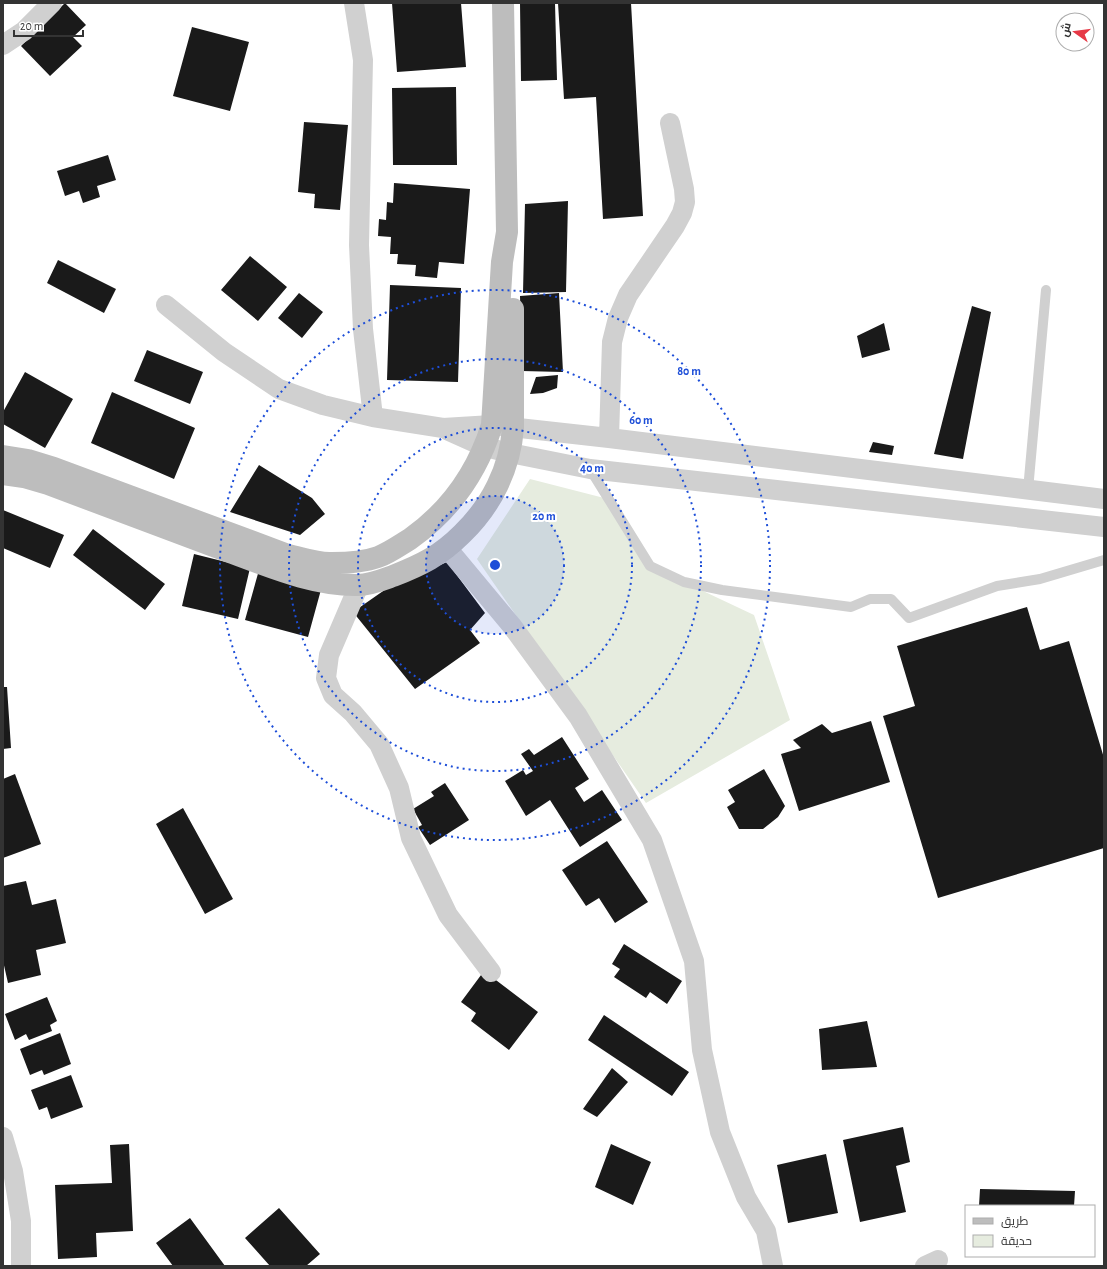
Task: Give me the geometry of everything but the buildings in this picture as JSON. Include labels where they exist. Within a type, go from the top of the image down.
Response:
[{"type":"street","points":[[3,45],[24,31],[52,3]]},
{"type":"street","points":[[354,3],[363,60],[360,260],[364,329],[373,417]]},
{"type":"street","points":[[3,474],[24,477],[183,526],[308,560],[331,563],[355,562],[378,557],[401,545],[423,530],[442,512],[470,476],[485,447],[492,425],[502,262],[507,232],[503,3]]},
{"type":"street","points":[[609,438],[612,342],[618,318],[628,295],[676,226],[685,202],[684,189],[670,123]]},
{"type":"street","points":[[3,456],[28,460],[54,468],[282,571],[326,583],[359,585],[380,581],[427,562],[447,548],[475,522],[497,490],[510,453],[514,428],[512,252],[507,232]]},
{"type":"street","points":[[166,305],[224,352],[279,389],[323,405],[373,417],[443,428],[492,425],[609,438],[1104,499]]},
{"type":"street","points":[[443,428],[485,447],[590,469],[1104,527]]},
{"type":"street","points":[[447,548],[512,626],[578,716],[652,840],[694,962],[702,1050],[720,1132],[746,1197],[766,1231],[773,1266]]},
{"type":"street","points":[[359,585],[329,656],[326,678],[333,695],[353,713],[379,744],[398,788],[411,838],[448,915],[491,972]]},
{"type":"street","points":[[3,1137],[13,1171],[22,1221],[21,1266]]},
{"type":"lane","points":[[1028,490],[1046,290]]},
{"type":"lane","points":[[590,469],[650,566],[684,582],[722,590],[851,607],[870,599],[891,599],[909,618],[997,586],[1040,579],[1104,560]]},
{"type":"green space","points":[[530,479],[608,499],[650,566],[754,615],[790,720],[646,803],[477,559]]}]
